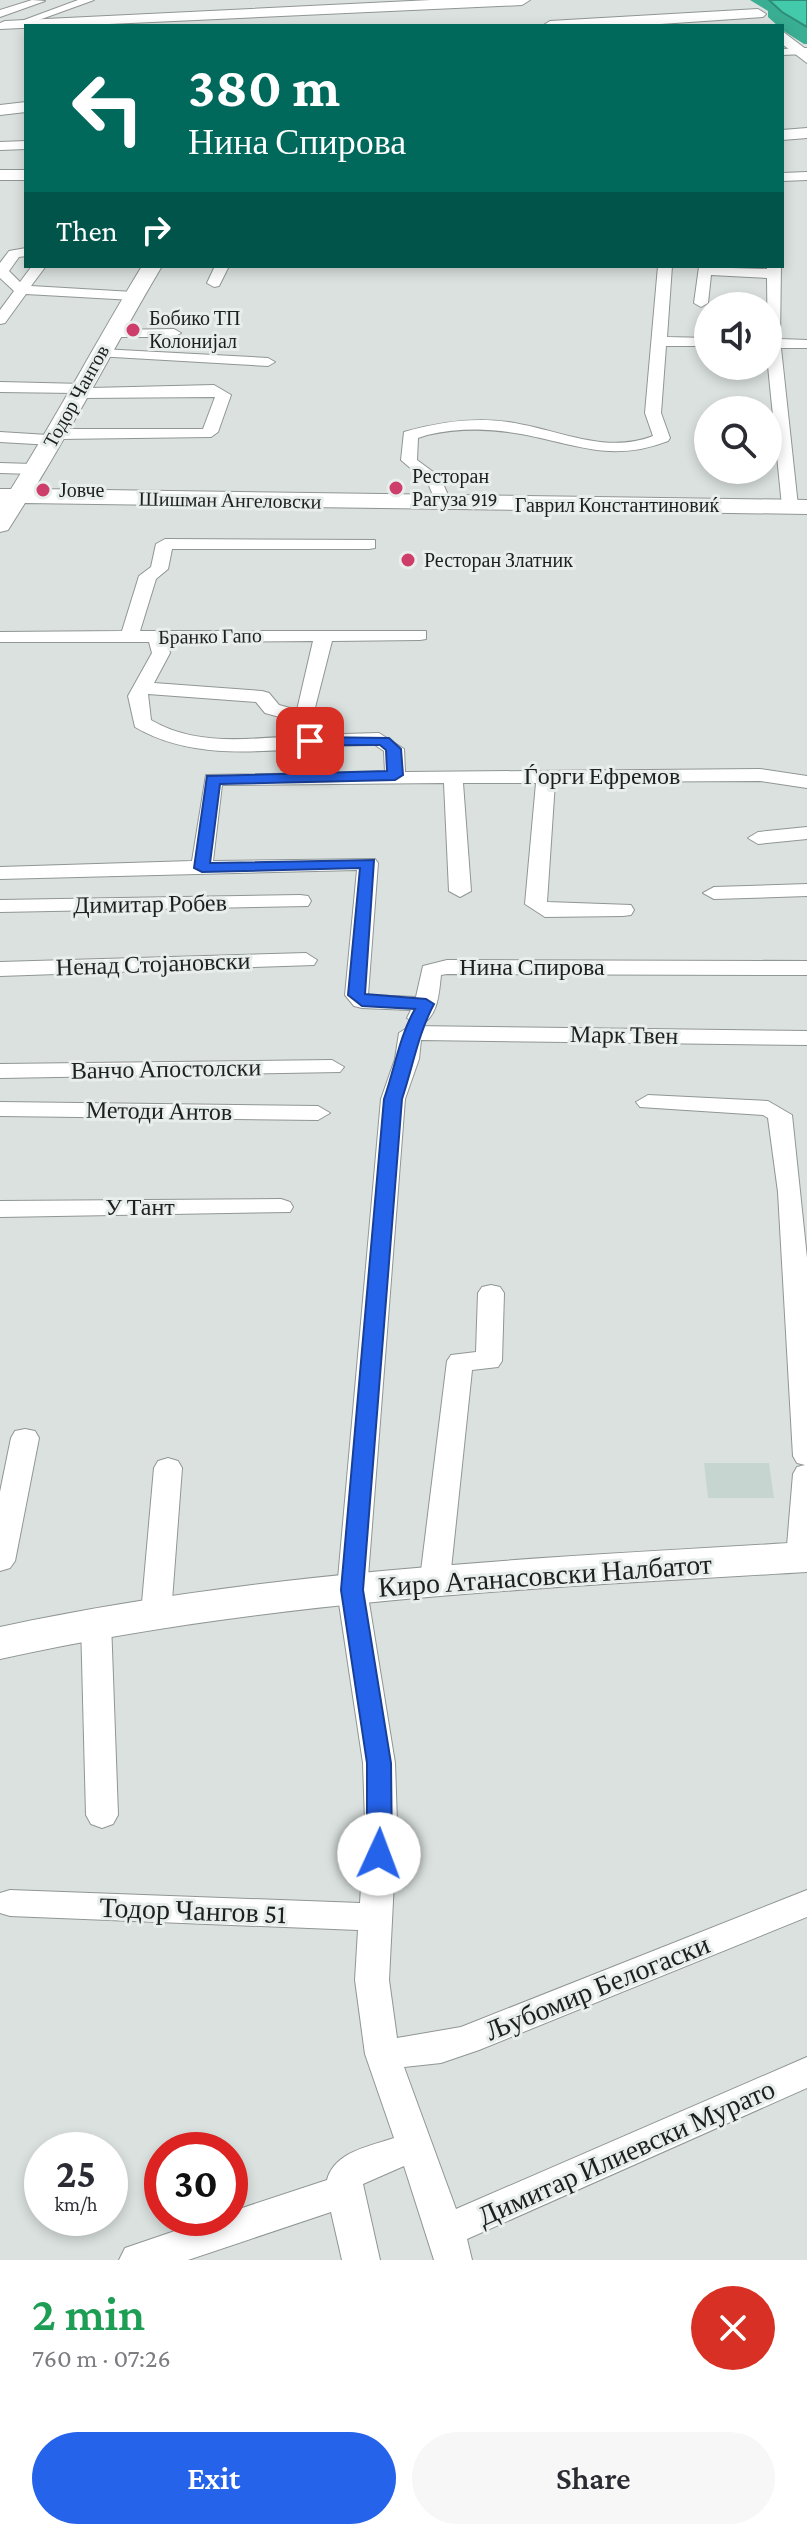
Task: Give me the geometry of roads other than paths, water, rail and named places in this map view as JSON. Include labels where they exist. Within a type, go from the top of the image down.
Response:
[{"type":"street","points":[[7,23],[43,0]]},
{"type":"street","points":[[61,0],[84,2]]},
{"type":"street","points":[[52,21],[453,0]]},
{"type":"street","points":[[501,0],[514,15]]},
{"type":"street","points":[[7,23],[522,0]]},
{"type":"street","points":[[742,0],[769,24]]},
{"type":"street","points":[[52,21],[84,2]]},
{"type":"street","points":[[585,24],[758,14]]},
{"type":"street","points":[[784,38],[799,53]]},
{"type":"street","points":[[0,110],[24,107]]},
{"type":"street","points":[[784,135],[807,133]]},
{"type":"street","points":[[0,146],[24,145]]},
{"type":"street","points":[[0,175],[24,175]]},
{"type":"street","points":[[784,177],[807,176]]},
{"type":"street","points":[[24,252],[14,254],[1,271],[21,290],[133,296]]},
{"type":"street","points":[[0,320],[38,268]]},
{"type":"street","name":"Тодор Чангов","points":[[0,525],[9,496],[33,469],[85,387],[106,343],[151,268]]},
{"type":"street","points":[[214,283],[221,268]]},
{"type":"street","points":[[444,504],[436,482],[409,462],[410,435],[445,425],[495,425],[586,447],[612,450],[647,445],[662,438],[653,413],[665,268]]},
{"type":"street","points":[[702,292],[704,270],[774,270]]},
{"type":"street","name":"Гаврил Константиновиќ","points":[[773,292],[774,270]]},
{"type":"street","points":[[106,343],[174,333]]},
{"type":"street","points":[[658,341],[694,342]]},
{"type":"street","points":[[106,343],[268,362]]},
{"type":"street","points":[[782,343],[807,344]]},
{"type":"street","points":[[85,387],[196,380]]},
{"type":"street","name":"Гаврил Константиновиќ","points":[[444,504],[799,506],[777,380]]},
{"type":"street","points":[[0,387],[221,392],[210,432],[205,434],[0,437]]},
{"type":"street","points":[[0,468],[33,469]]},
{"type":"street","name":"Шишман Ангеловски","points":[[9,496],[444,504]]},
{"type":"street","points":[[129,637],[148,576],[159,569],[165,544],[369,544]]},
{"type":"street","points":[[305,742],[300,729],[310,706],[324,635]]},
{"type":"street","name":"Бранко Гапо","points":[[0,637],[420,635]]},
{"type":"street","points":[[157,637],[161,653],[145,675],[140,688],[137,716],[145,730],[154,736],[188,744],[383,741],[394,749],[395,775]]},
{"type":"street","points":[[140,688],[262,697],[272,709],[303,718]]},
{"type":"street","name":"Ѓорги Ефремов","points":[[202,868],[213,779],[395,775],[760,775],[807,782]]},
{"type":"street","points":[[453,775],[460,891]]},
{"type":"street","points":[[546,776],[536,904],[545,911],[623,910]]},
{"type":"street","points":[[758,838],[807,833]]},
{"type":"street","points":[[0,873],[368,863],[356,995],[362,1001],[426,1004],[410,1033],[407,1059],[393,1099],[352,1590],[379,1763],[381,1822],[372,1980],[382,2054],[449,2246]]},
{"type":"street","points":[[714,893],[807,890]]},
{"type":"street","name":"Димитар Робев","points":[[0,906],[300,901]]},
{"type":"street","name":"Ненад Стојановски","points":[[0,969],[306,960]]},
{"type":"street","name":"Нина Спирова","points":[[426,1004],[431,971],[447,967],[807,968]]},
{"type":"street","name":"Марк Твен","points":[[410,1033],[807,1038]]},
{"type":"street","name":"Ванчо Апостолски","points":[[0,1071],[332,1067]]},
{"type":"street","points":[[648,1102],[768,1108],[780,1115],[790,1192],[807,1456]]},
{"type":"street","name":"Методи Антов","points":[[0,1109],[318,1113]]},
{"type":"street","name":"У Тант","points":[[0,1209],[281,1207]]},
{"type":"street","points":[[435,1579],[460,1361],[489,1361],[491,1293]]},
{"type":"street","points":[[0,1561],[25,1438]]},
{"type":"street","points":[[156,1614],[168,1468]]},
{"type":"street","points":[[804,1558],[807,1474]]},
{"type":"street","name":"Киро Атанасовски Налбатот","points":[[0,1643],[96,1622],[435,1579],[804,1558]]},
{"type":"street","points":[[96,1622],[102,1815]]},
{"type":"street","name":"Тодор Чангов 51","points":[[10,1903],[376,1917]]},
{"type":"street","name":"Љубомир Белогаски","points":[[382,2054],[441,2048],[467,2040],[807,1903]]},
{"type":"street","name":"Димитар Илиевски Мурато","points":[[449,2246],[807,2072]]},
{"type":"street","points":[[361,2260],[344,2191],[346,2176],[356,2168],[413,2147]]},
{"type":"street","points":[[138,2260],[344,2191]]},
{"type":"place","name":"Бобико ТП Колонијал","points":[[133,330]]},
{"type":"place","name":"Ресторан Рагуза 919","points":[[396,488]]},
{"type":"place","name":"Јовче","points":[[43,490]]},
{"type":"place","name":"Ресторан Златник","points":[[408,560]]}]
